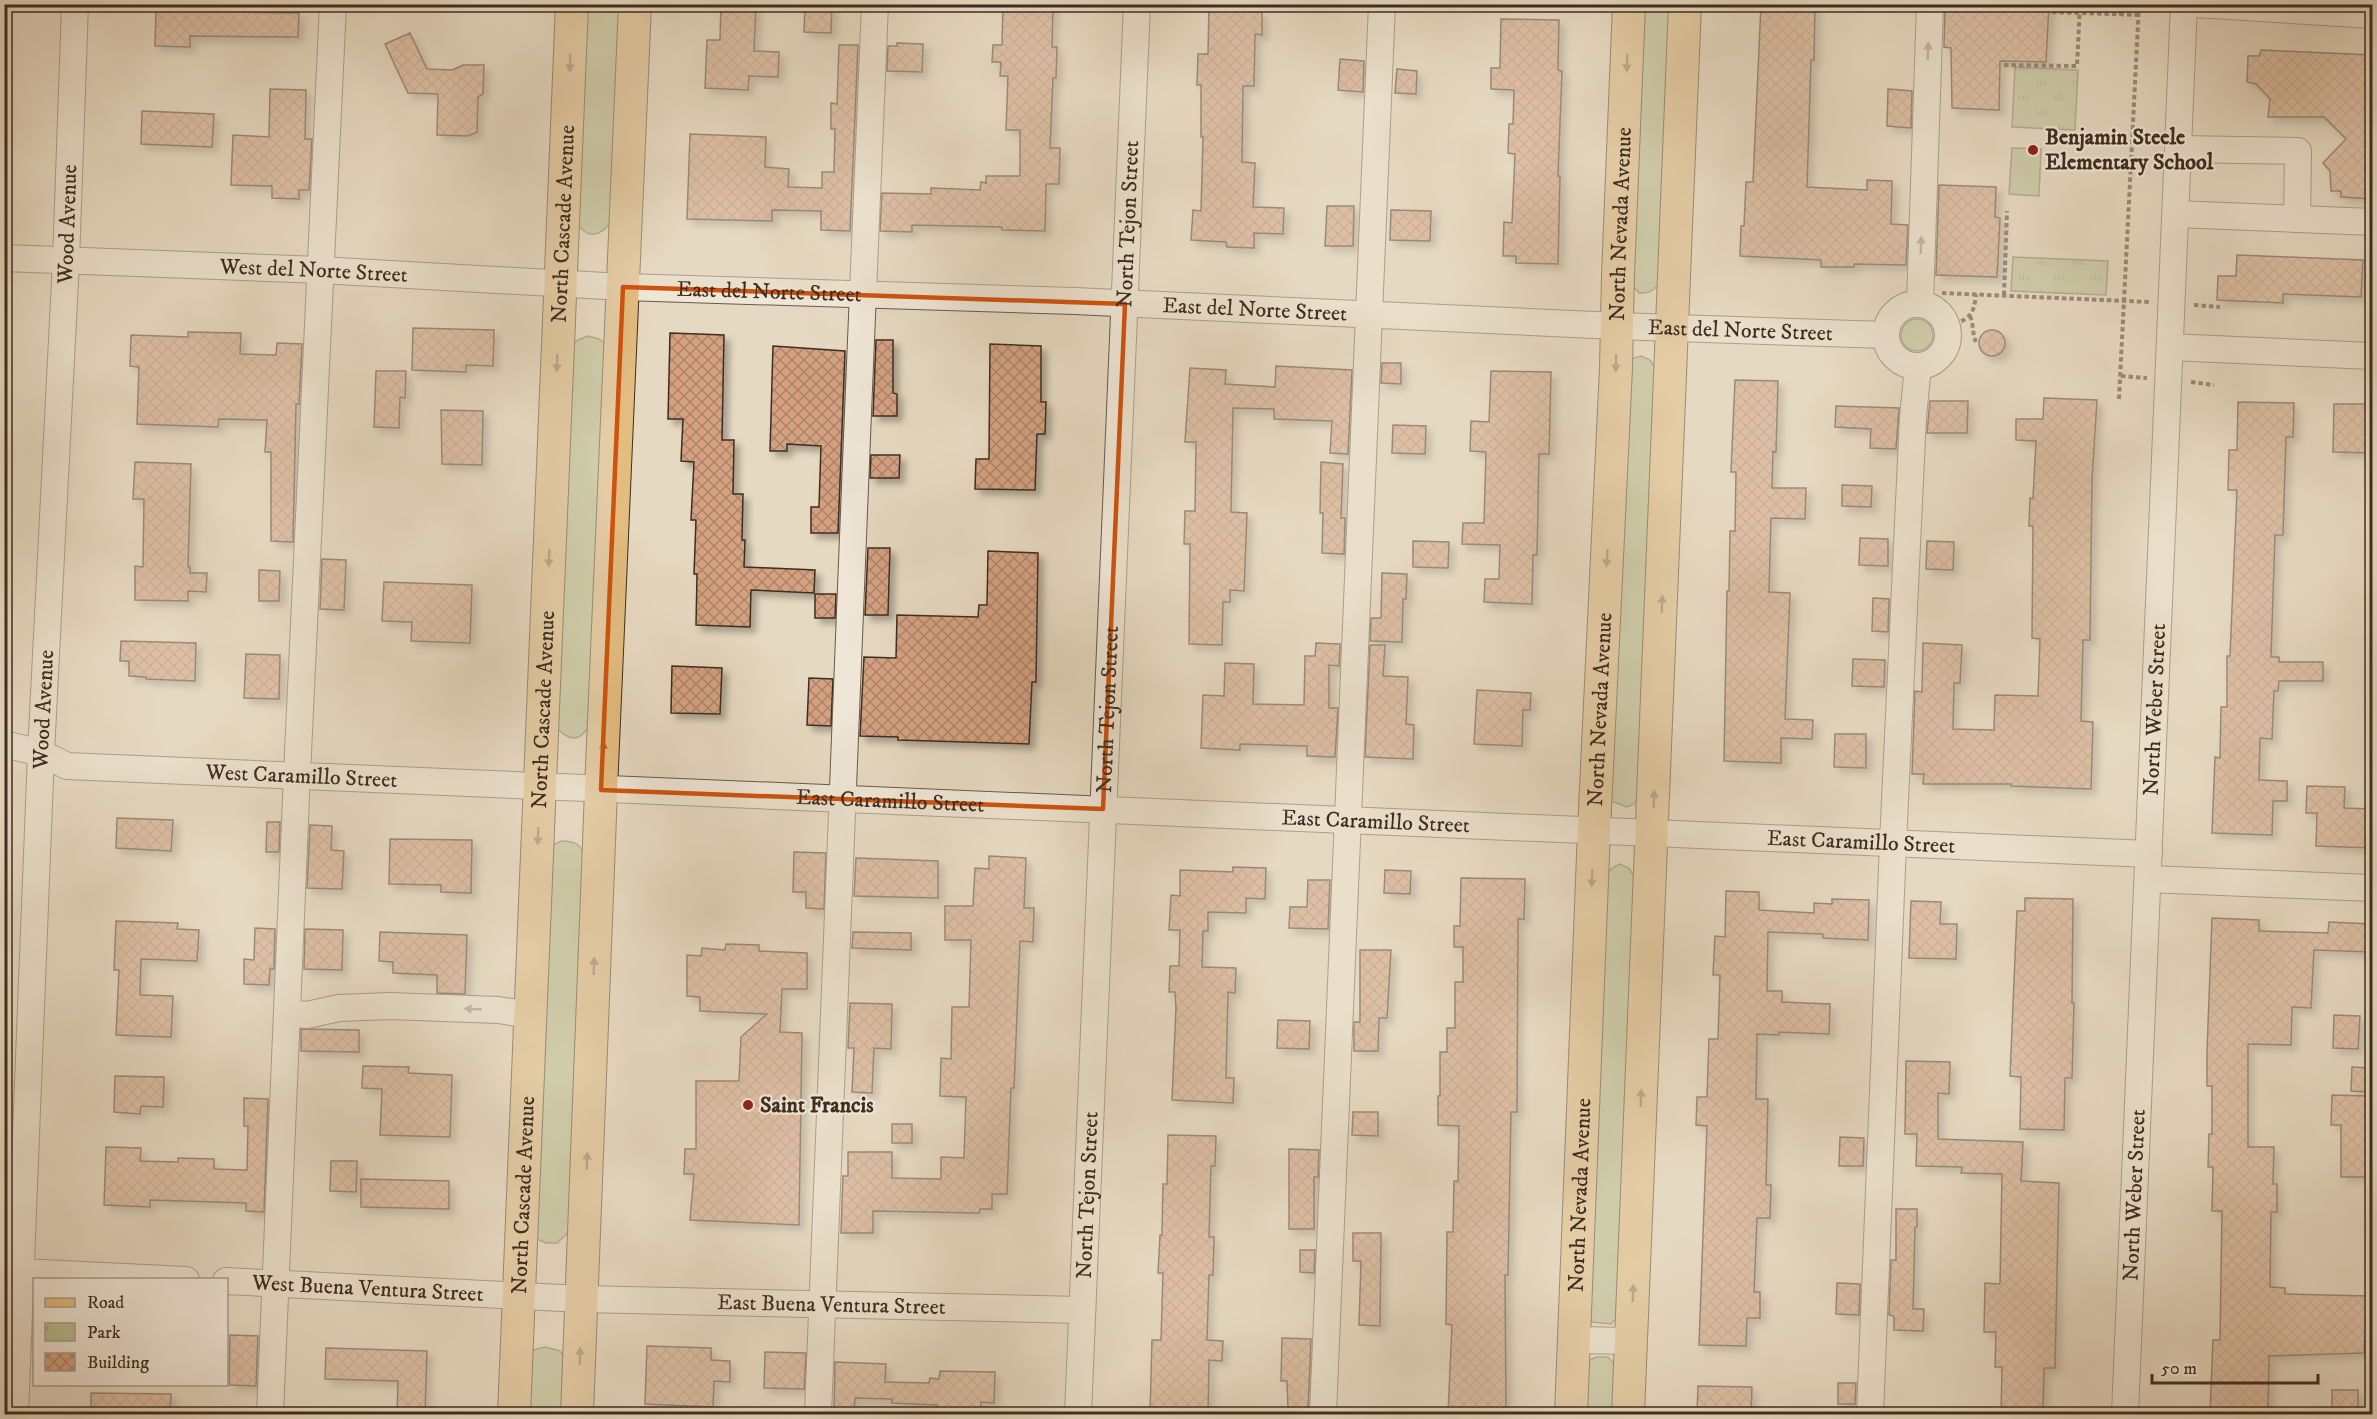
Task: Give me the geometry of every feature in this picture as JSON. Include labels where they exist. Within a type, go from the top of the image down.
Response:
[{"type":"main road","name":"North Cascade Avenue","points":[[514,1414],[572,4]]},
{"type":"main road","points":[[577,1414],[635,4]]},
{"type":"main road","name":"North Nevada Avenue","points":[[1571,1414],[1594,830],[1616,380],[1616,326],[1629,4]]},
{"type":"main road","points":[[1628,1414],[1685,4]]},
{"type":"street","name":"Wood Avenue","points":[[15,1414],[41,753],[66,261],[75,4]]},
{"type":"street","points":[[270,1414],[333,4]]},
{"type":"street","points":[[818,1414],[844,800],[861,294],[875,4]]},
{"type":"street","name":"North Tejon Street","points":[[1078,1414],[1137,4]]},
{"type":"street","points":[[1323,1414],[1382,4]]},
{"type":"street","points":[[1920,298],[1930,4]]},
{"type":"street","name":"North Weber Street","points":[[2125,1414],[2184,4]]},
{"type":"street","points":[[2195,4],[2373,15]]},
{"type":"street","points":[[2179,149],[2298,151],[2297,219]]},
{"type":"street","points":[[2176,214],[2373,222]]},
{"type":"street","name":"West del Norte Street","points":[[4,258],[320,270],[624,287]]},
{"type":"street","name":"East del Norte Street","points":[[624,287],[1125,304],[1616,326],[1886,335]]},
{"type":"street","points":[[1920,298],[1937,311],[1947,326],[1948,336],[1942,353],[1935,360],[1918,366],[1908,364],[1892,353],[1886,335],[1893,316],[1900,309],[1920,298]]},
{"type":"street","points":[[2170,347],[2373,356]]},
{"type":"street","points":[[1870,1414],[1893,843],[1913,417],[1918,366]]},
{"type":"street","name":"West Caramillo Street","points":[[4,744],[41,753],[67,766],[297,774],[601,790]]},
{"type":"street","name":"East Caramillo Street","points":[[601,790],[1893,843],[2373,888]]},
{"type":"street","points":[[287,1013],[307,1015],[339,1008],[390,1006],[487,1010],[531,1015]]},
{"type":"street","points":[[21,1272],[145,1278]]},
{"type":"street","name":"West Buena Ventura Street","points":[[228,1281],[519,1294],[582,1299]]},
{"type":"street","name":"East Buena Ventura Street","points":[[582,1299],[1082,1310]]},
{"type":"street","points":[[1575,1340],[1631,1341]]},
{"type":"path","points":[[2004,65],[2077,66],[2080,4]]},
{"type":"path","points":[[2118,4],[2121,15]]},
{"type":"path","points":[[2119,399],[2139,4]]},
{"type":"path","points":[[2052,12],[2138,15]]},
{"type":"path","points":[[2004,296],[2007,211]]},
{"type":"path","points":[[1920,298],[1976,294],[2124,301]]},
{"type":"path","points":[[1947,326],[1970,316],[1975,308],[1976,294]]},
{"type":"path","points":[[1970,316],[1976,342]]},
{"type":"highlighted area","points":[[623,287],[1125,304],[1103,809],[601,790]]},
{"type":"green space","points":[[586,5],[621,5],[611,221],[603,230],[594,234],[584,231],[576,221]]},
{"type":"green space","points":[[1640,5],[1673,5],[1662,278],[1653,290],[1647,293],[1639,293],[1632,285]]},
{"type":"green space","points":[[2015,67],[2078,70],[2075,130],[2012,127]]},
{"type":"green space","points":[[2012,148],[2041,149],[2039,196],[2009,194]]},
{"type":"green space","points":[[2013,257],[2108,261],[2106,295],[2011,291]]},
{"type":"green space","points":[[1917,319],[1928,324],[1933,335],[1928,346],[1917,351],[1906,346],[1901,335],[1906,324]]},
{"type":"green space","points":[[588,336],[599,339],[608,346],[591,722],[583,734],[574,738],[565,735],[555,726],[570,347],[578,340]]},
{"type":"green space","points":[[1641,356],[1650,360],[1657,371],[1639,797],[1634,804],[1627,807],[1611,801],[1631,359]]},
{"type":"green space","points":[[561,841],[577,844],[585,857],[569,1232],[557,1243],[546,1243],[537,1239],[553,845]]},
{"type":"green space","points":[[1619,864],[1629,868],[1635,878],[1619,1315],[1611,1324],[1592,1322],[1587,1309],[1604,880],[1611,869]]},
{"type":"green space","points":[[545,1347],[560,1351],[565,1359],[563,1414],[526,1414],[528,1357],[534,1350]]},
{"type":"green space","points":[[1596,1357],[1608,1357],[1616,1366],[1614,1414],[1582,1414],[1588,1361]]},
{"type":"building","points":[[721,4],[756,4],[754,51],[779,52],[778,77],[749,76],[748,90],[705,88],[707,40],[720,40]]},
{"type":"building","points":[[805,4],[832,4],[831,33],[804,32]]},
{"type":"building","points":[[1003,4],[1053,4],[1052,47],[1057,47],[1056,78],[1053,78],[1050,148],[1060,148],[1059,184],[1046,184],[1045,231],[1002,230],[1002,227],[912,225],[912,232],[880,231],[882,193],[931,194],[931,188],[980,190],[981,182],[986,183],[986,176],[1020,176],[1020,130],[1006,130],[1008,76],[1000,76],[1001,62],[992,62],[993,45],[1002,45]]},
{"type":"building","points":[[1209,4],[1254,4],[1254,12],[1262,12],[1262,35],[1255,34],[1254,86],[1243,86],[1242,162],[1255,163],[1253,207],[1284,208],[1283,234],[1254,233],[1254,248],[1227,247],[1226,242],[1191,240],[1193,210],[1201,211],[1203,137],[1201,137],[1201,85],[1197,85],[1198,54],[1208,54]]},
{"type":"building","points":[[1761,4],[1815,4],[1807,187],[1867,190],[1867,180],[1892,181],[1891,224],[1908,225],[1906,265],[1854,264],[1854,267],[1821,267],[1821,260],[1740,256],[1746,182],[1753,182]]},
{"type":"building","points":[[1945,4],[2049,4],[2046,62],[2000,61],[1999,110],[1952,108],[1951,48],[1944,47]]},
{"type":"building","points":[[156,11],[299,13],[298,37],[190,36],[190,47],[155,46]]},
{"type":"building","points":[[1501,19],[1559,20],[1558,70],[1562,71],[1558,176],[1560,176],[1558,264],[1516,263],[1516,256],[1503,256],[1504,222],[1512,223],[1515,154],[1508,153],[1509,124],[1513,124],[1514,90],[1491,89],[1491,68],[1500,68]]},
{"type":"building","points":[[410,33],[427,69],[452,70],[463,65],[484,65],[483,94],[478,97],[477,132],[468,136],[437,135],[438,94],[408,93],[385,44]]},
{"type":"building","points":[[897,43],[923,44],[922,72],[887,71],[888,46],[897,46]]},
{"type":"building","points":[[839,45],[858,45],[850,231],[821,230],[821,211],[772,210],[772,221],[687,219],[690,134],[766,137],[765,167],[789,169],[788,187],[822,188],[822,172],[834,172],[835,129],[831,129],[831,103],[837,104]]},
{"type":"building","points":[[2261,50],[2373,55],[2373,199],[2341,197],[2341,191],[2331,191],[2330,171],[2323,163],[2346,139],[2324,117],[2268,117],[2270,99],[2256,84],[2247,82],[2248,56],[2259,56]]},
{"type":"building","points":[[1340,59],[1364,61],[1363,92],[1338,90]]},
{"type":"building","points":[[1397,69],[1417,71],[1416,94],[1395,93]]},
{"type":"building","points":[[270,89],[306,90],[305,139],[312,139],[309,190],[299,190],[299,199],[272,198],[272,186],[231,185],[233,135],[269,137]]},
{"type":"building","points":[[1888,89],[1912,91],[1911,128],[1887,126]]},
{"type":"building","points":[[142,111],[214,114],[212,147],[141,144]]},
{"type":"building","points":[[1939,185],[1996,187],[1995,217],[2000,218],[1997,277],[1936,275]]},
{"type":"building","points":[[1327,206],[1354,206],[1353,246],[1325,246]]},
{"type":"building","points":[[1391,210],[1431,211],[1430,241],[1390,240]]},
{"type":"building","points":[[2237,255],[2363,260],[2361,297],[2283,294],[2283,303],[2217,300],[2218,276],[2236,276]]},
{"type":"building","points":[[413,328],[494,330],[493,366],[466,365],[466,372],[412,370]]},
{"type":"building","points":[[1992,330],[2001,334],[2005,343],[2001,352],[1992,356],[1983,352],[1979,343],[1983,334]]},
{"type":"building","points":[[188,332],[241,333],[240,354],[276,355],[277,343],[302,344],[299,404],[296,404],[293,542],[271,541],[271,452],[265,452],[267,420],[219,419],[218,427],[137,424],[139,367],[130,366],[131,335],[188,337]]},
{"type":"building","points":[[670,333],[724,335],[722,440],[734,440],[733,494],[743,494],[744,567],[815,570],[814,593],[751,590],[750,627],[696,625],[697,574],[694,574],[696,520],[691,520],[694,462],[681,461],[683,419],[668,419]]},
{"type":"building","points":[[876,340],[893,340],[893,393],[897,394],[897,416],[873,416]]},
{"type":"building","points":[[990,344],[1041,346],[1041,402],[1046,402],[1045,434],[1037,434],[1035,490],[975,489],[976,459],[989,459]]},
{"type":"building","points":[[773,346],[845,351],[838,533],[811,533],[811,507],[819,507],[821,446],[787,444],[787,451],[770,451]]},
{"type":"building","points":[[1382,363],[1401,363],[1401,384],[1381,383]]},
{"type":"building","points":[[1276,366],[1352,370],[1348,454],[1330,453],[1332,421],[1274,419],[1274,409],[1233,408],[1231,512],[1247,513],[1244,591],[1230,590],[1230,602],[1223,602],[1222,645],[1189,644],[1190,544],[1184,544],[1185,511],[1195,511],[1196,442],[1185,442],[1190,368],[1226,370],[1225,384],[1275,387]]},
{"type":"building","points":[[376,371],[406,371],[405,398],[400,397],[399,428],[374,427]]},
{"type":"building","points":[[1491,371],[1551,372],[1549,454],[1539,454],[1537,555],[1533,555],[1532,604],[1484,602],[1485,579],[1499,579],[1500,545],[1462,544],[1463,523],[1484,523],[1486,452],[1470,451],[1471,421],[1489,422]]},
{"type":"building","points":[[1735,380],[1778,381],[1776,452],[1773,451],[1772,488],[1806,488],[1805,519],[1771,518],[1769,592],[1790,593],[1785,719],[1813,720],[1812,739],[1781,738],[1781,763],[1724,761],[1727,591],[1729,591],[1730,531],[1735,531],[1736,472],[1731,472]]},
{"type":"building","points":[[2044,398],[2097,400],[2092,479],[2090,640],[2083,640],[2081,721],[2093,722],[2091,789],[2011,786],[2011,784],[1923,784],[1924,774],[1912,774],[1915,691],[1922,692],[1923,643],[1962,645],[1960,683],[1954,683],[1953,729],[1994,730],[1995,695],[2038,696],[2040,639],[2032,638],[2033,526],[2029,526],[2036,441],[2016,440],[2016,419],[2043,419]]},
{"type":"building","points":[[1930,401],[1968,401],[1967,433],[1927,433]]},
{"type":"building","points":[[2238,402],[2294,403],[2293,437],[2286,437],[2283,535],[2275,535],[2271,657],[2279,657],[2279,662],[2323,662],[2323,681],[2279,681],[2278,691],[2274,691],[2272,739],[2260,738],[2259,780],[2287,781],[2287,801],[2273,801],[2272,835],[2212,833],[2215,757],[2220,758],[2221,707],[2227,707],[2227,656],[2230,656],[2237,490],[2228,490],[2229,450],[2237,450]]},
{"type":"building","points":[[2334,404],[2373,404],[2373,453],[2333,452]]},
{"type":"building","points":[[1836,406],[1899,408],[1896,449],[1870,448],[1871,429],[1835,427]]},
{"type":"building","points":[[441,410],[483,411],[482,465],[442,464]]},
{"type":"building","points":[[1393,425],[1426,426],[1425,454],[1392,453]]},
{"type":"building","points":[[871,455],[900,455],[899,478],[870,478]]},
{"type":"building","points":[[135,462],[191,464],[188,567],[190,567],[190,573],[207,573],[206,592],[188,591],[188,601],[135,600],[135,566],[143,567],[144,499],[133,499]]},
{"type":"building","points":[[1321,462],[1343,464],[1341,518],[1345,518],[1344,554],[1322,553]]},
{"type":"building","points":[[1842,485],[1872,486],[1871,507],[1842,506]]},
{"type":"building","points":[[1860,538],[1888,539],[1888,566],[1859,565]]},
{"type":"building","points":[[1413,541],[1449,542],[1448,568],[1413,567]]},
{"type":"building","points":[[1927,541],[1954,542],[1953,570],[1926,569]]},
{"type":"building","points":[[868,548],[890,548],[888,615],[865,615]]},
{"type":"building","points":[[988,551],[1038,553],[1036,682],[1032,682],[1029,744],[898,740],[898,737],[860,736],[864,657],[896,658],[897,615],[978,617],[979,605],[987,605]]},
{"type":"building","points":[[322,559],[346,560],[344,610],[320,609]]},
{"type":"building","points":[[259,570],[280,571],[279,601],[259,601]]},
{"type":"building","points":[[1382,573],[1407,574],[1406,599],[1403,599],[1402,642],[1370,641],[1371,618],[1381,618]]},
{"type":"building","points":[[384,582],[472,585],[470,643],[411,641],[412,622],[382,621]]},
{"type":"building","points":[[815,594],[836,594],[835,618],[815,618]]},
{"type":"building","points":[[1873,598],[1889,599],[1888,632],[1872,631]]},
{"type":"building","points":[[121,641],[196,643],[195,681],[129,676],[129,661],[120,661]]},
{"type":"building","points":[[1316,643],[1340,644],[1339,666],[1329,665],[1329,708],[1338,708],[1335,757],[1307,756],[1307,746],[1240,744],[1240,750],[1201,748],[1203,695],[1224,696],[1225,663],[1254,664],[1253,704],[1304,705],[1305,656],[1315,656]]},
{"type":"building","points":[[1370,645],[1385,645],[1383,676],[1408,677],[1406,724],[1414,725],[1413,759],[1365,757]]},
{"type":"building","points":[[246,654],[280,655],[279,699],[244,698]]},
{"type":"building","points":[[1853,659],[1885,660],[1884,687],[1852,686]]},
{"type":"building","points":[[672,666],[722,668],[720,714],[671,713]]},
{"type":"building","points":[[809,678],[833,679],[831,726],[807,725]]},
{"type":"building","points":[[1477,690],[1531,693],[1530,710],[1523,710],[1522,746],[1474,744]]},
{"type":"building","points":[[1835,734],[1866,734],[1866,768],[1834,767]]},
{"type":"building","points":[[2307,786],[2345,787],[2344,808],[2373,809],[2373,848],[2316,846],[2317,813],[2306,813]]},
{"type":"building","points":[[117,818],[173,820],[171,851],[116,848]]},
{"type":"building","points":[[267,822],[280,822],[279,852],[266,852]]},
{"type":"building","points":[[310,825],[332,826],[331,850],[344,851],[342,889],[307,888]]},
{"type":"building","points":[[390,839],[472,840],[471,893],[441,892],[441,885],[389,884]]},
{"type":"building","points":[[794,852],[826,853],[824,909],[806,908],[806,892],[793,892]]},
{"type":"building","points":[[989,856],[1026,858],[1024,908],[1034,908],[1033,942],[1020,941],[1007,1194],[992,1194],[992,1209],[980,1209],[979,1213],[873,1211],[873,1233],[841,1233],[843,1176],[848,1176],[848,1152],[892,1152],[892,1178],[941,1179],[941,1157],[964,1158],[966,1097],[940,1096],[941,1058],[951,1059],[952,1007],[969,1007],[971,940],[945,940],[945,906],[973,906],[975,868],[989,869]]},
{"type":"building","points":[[856,858],[938,861],[938,898],[854,896]]},
{"type":"building","points":[[1233,867],[1266,868],[1265,899],[1246,898],[1246,913],[1208,912],[1208,931],[1203,931],[1202,967],[1236,968],[1235,993],[1228,992],[1226,1078],[1234,1078],[1233,1103],[1172,1100],[1176,1008],[1175,992],[1169,992],[1170,966],[1179,966],[1180,930],[1169,930],[1171,895],[1180,896],[1180,870],[1233,872]]},
{"type":"building","points":[[1385,870],[1411,871],[1410,894],[1384,893]]},
{"type":"building","points":[[1461,878],[1525,879],[1524,919],[1518,919],[1517,1112],[1511,1112],[1508,1275],[1505,1275],[1506,1414],[1448,1414],[1452,1325],[1446,1324],[1447,1232],[1453,1232],[1454,1181],[1458,1181],[1459,1126],[1438,1125],[1438,1096],[1440,1096],[1440,1052],[1447,1052],[1447,1028],[1455,1028],[1455,982],[1463,982],[1463,947],[1454,947],[1454,926],[1460,926]]},
{"type":"building","points":[[1308,880],[1330,880],[1328,929],[1289,928],[1290,907],[1307,907]]},
{"type":"building","points":[[1726,891],[1759,892],[1759,910],[1814,913],[1814,903],[1832,904],[1832,899],[1869,900],[1868,940],[1823,938],[1823,934],[1768,932],[1767,991],[1782,991],[1782,1002],[1830,1004],[1829,1034],[1779,1032],[1779,1035],[1757,1034],[1756,1099],[1768,1099],[1766,1185],[1771,1185],[1770,1218],[1757,1218],[1754,1292],[1760,1292],[1760,1318],[1747,1318],[1746,1346],[1699,1345],[1707,1126],[1696,1125],[1697,1097],[1707,1097],[1709,1039],[1718,1039],[1720,975],[1713,975],[1715,936],[1725,937]]},
{"type":"building","points":[[2025,898],[2073,899],[2072,1078],[2065,1078],[2064,1130],[2020,1129],[2021,1077],[2010,1076],[2017,911],[2025,911]]},
{"type":"building","points":[[1911,901],[1941,902],[1940,924],[1957,924],[1956,959],[1909,958]]},
{"type":"building","points":[[2212,918],[2259,920],[2259,931],[2328,933],[2329,922],[2372,924],[2372,952],[2314,950],[2311,1008],[2292,1007],[2291,1045],[2248,1044],[2248,1147],[2274,1147],[2273,1184],[2277,1184],[2277,1212],[2271,1212],[2270,1287],[2285,1288],[2285,1294],[2367,1296],[2364,1353],[2269,1356],[2268,1414],[2210,1414],[2213,1340],[2220,1340],[2222,1211],[2212,1211],[2213,1167],[2208,1167],[2209,1134],[2212,1134],[2212,1086],[2207,1086],[2207,1052]]},
{"type":"building","points":[[116,921],[178,923],[177,929],[199,930],[197,961],[141,959],[140,995],[173,996],[171,1037],[116,1035],[119,970],[114,970]]},
{"type":"building","points":[[255,928],[275,929],[274,969],[270,969],[269,985],[244,984],[244,959],[254,960]]},
{"type":"building","points":[[305,929],[343,930],[342,970],[304,969]]},
{"type":"building","points":[[380,932],[467,935],[465,994],[437,993],[437,975],[393,973],[393,962],[379,961]]},
{"type":"building","points":[[853,932],[911,933],[911,950],[852,948]]},
{"type":"building","name":"Saint Francis","points":[[726,944],[759,945],[759,951],[807,953],[807,989],[782,989],[780,1032],[802,1033],[799,1225],[690,1220],[694,1174],[684,1174],[685,1149],[696,1149],[696,1081],[739,1081],[741,1037],[767,1014],[700,1011],[700,997],[687,996],[687,955],[701,956],[702,948],[725,950]]},
{"type":"building","points":[[1360,950],[1391,950],[1387,1018],[1379,1018],[1378,1051],[1354,1051],[1354,1022],[1360,1022]]},
{"type":"building","points":[[850,1003],[892,1004],[891,1049],[874,1048],[872,1093],[852,1092],[854,1048],[848,1048]]},
{"type":"building","points":[[2334,1015],[2360,1016],[2358,1049],[2333,1048]]},
{"type":"building","points":[[1278,1020],[1310,1021],[1309,1049],[1277,1048]]},
{"type":"building","points":[[301,1029],[359,1030],[359,1052],[301,1051]]},
{"type":"building","points":[[1906,1061],[1950,1062],[1949,1094],[1938,1093],[1938,1139],[2023,1142],[2021,1181],[2059,1183],[2055,1368],[2044,1368],[2043,1414],[2001,1414],[2002,1367],[1995,1367],[1996,1332],[1984,1332],[1985,1283],[2000,1284],[2002,1174],[1961,1173],[1962,1167],[1916,1166],[1917,1134],[1905,1134]]},
{"type":"building","points":[[363,1066],[409,1067],[408,1073],[452,1075],[450,1137],[380,1135],[382,1089],[362,1088]]},
{"type":"building","points":[[2352,1067],[2371,1068],[2371,1092],[2351,1091]]},
{"type":"building","points":[[115,1076],[164,1077],[163,1107],[141,1106],[140,1114],[114,1112]]},
{"type":"building","points":[[2332,1095],[2367,1096],[2366,1145],[2371,1145],[2372,1177],[2341,1177],[2341,1125],[2331,1125]]},
{"type":"building","points":[[244,1098],[268,1099],[264,1212],[246,1211],[246,1203],[150,1200],[150,1207],[104,1205],[106,1147],[141,1148],[140,1161],[178,1162],[178,1158],[214,1159],[214,1169],[247,1170],[248,1126],[244,1126]]},
{"type":"building","points":[[1353,1112],[1378,1112],[1378,1136],[1352,1135]]},
{"type":"building","points":[[892,1124],[912,1124],[912,1143],[892,1143]]},
{"type":"building","points":[[1168,1135],[1216,1136],[1215,1166],[1211,1166],[1209,1237],[1214,1237],[1213,1275],[1209,1275],[1207,1340],[1223,1341],[1222,1361],[1209,1360],[1208,1414],[1150,1414],[1152,1340],[1161,1340],[1163,1273],[1158,1273],[1160,1235],[1162,1235],[1163,1184],[1167,1184]]},
{"type":"building","points":[[1840,1137],[1864,1138],[1863,1166],[1839,1166]]},
{"type":"building","points":[[1289,1149],[1319,1150],[1318,1177],[1314,1177],[1314,1229],[1289,1229]]},
{"type":"building","points":[[331,1161],[357,1161],[356,1192],[330,1191]]},
{"type":"building","points":[[361,1179],[449,1181],[449,1209],[361,1207]]},
{"type":"building","points":[[1896,1209],[1917,1209],[1913,1309],[1924,1309],[1923,1331],[1894,1330],[1894,1316],[1889,1315],[1891,1260],[1896,1260]]},
{"type":"building","points":[[1353,1233],[1381,1233],[1380,1326],[1359,1325],[1361,1261],[1353,1261]]},
{"type":"building","points":[[1300,1250],[1315,1250],[1314,1273],[1300,1272]]},
{"type":"building","points":[[1837,1283],[1860,1284],[1859,1315],[1836,1314]]},
{"type":"building","points":[[230,1335],[258,1336],[256,1386],[229,1385]]},
{"type":"building","points":[[1282,1338],[1311,1339],[1308,1408],[1288,1409],[1287,1381],[1281,1381]]},
{"type":"building","points":[[647,1346],[711,1348],[711,1360],[730,1361],[730,1382],[714,1381],[713,1407],[645,1404]]},
{"type":"building","points":[[326,1348],[427,1351],[425,1414],[397,1414],[398,1381],[325,1379]]},
{"type":"building","points":[[765,1352],[806,1353],[804,1389],[764,1388]]},
{"type":"building","points":[[835,1362],[886,1364],[885,1382],[929,1383],[930,1378],[939,1379],[940,1371],[995,1372],[994,1403],[981,1402],[980,1414],[936,1414],[937,1405],[892,1403],[892,1399],[855,1398],[854,1414],[834,1414]]},
{"type":"building","points":[[1838,1383],[1856,1383],[1855,1404],[1838,1404]]},
{"type":"building","points":[[1698,1386],[1752,1387],[1751,1414],[1697,1414]]},
{"type":"building","points":[[2332,1390],[2358,1390],[2358,1414],[2332,1414]]},
{"type":"building","points":[[91,1393],[171,1394],[170,1414],[91,1414]]},
{"type":"place","name":"Benjamin Steele Elementary School","points":[[2033,150]]},
{"type":"place","name":"Saint Francis","points":[[748,1105]]}]
